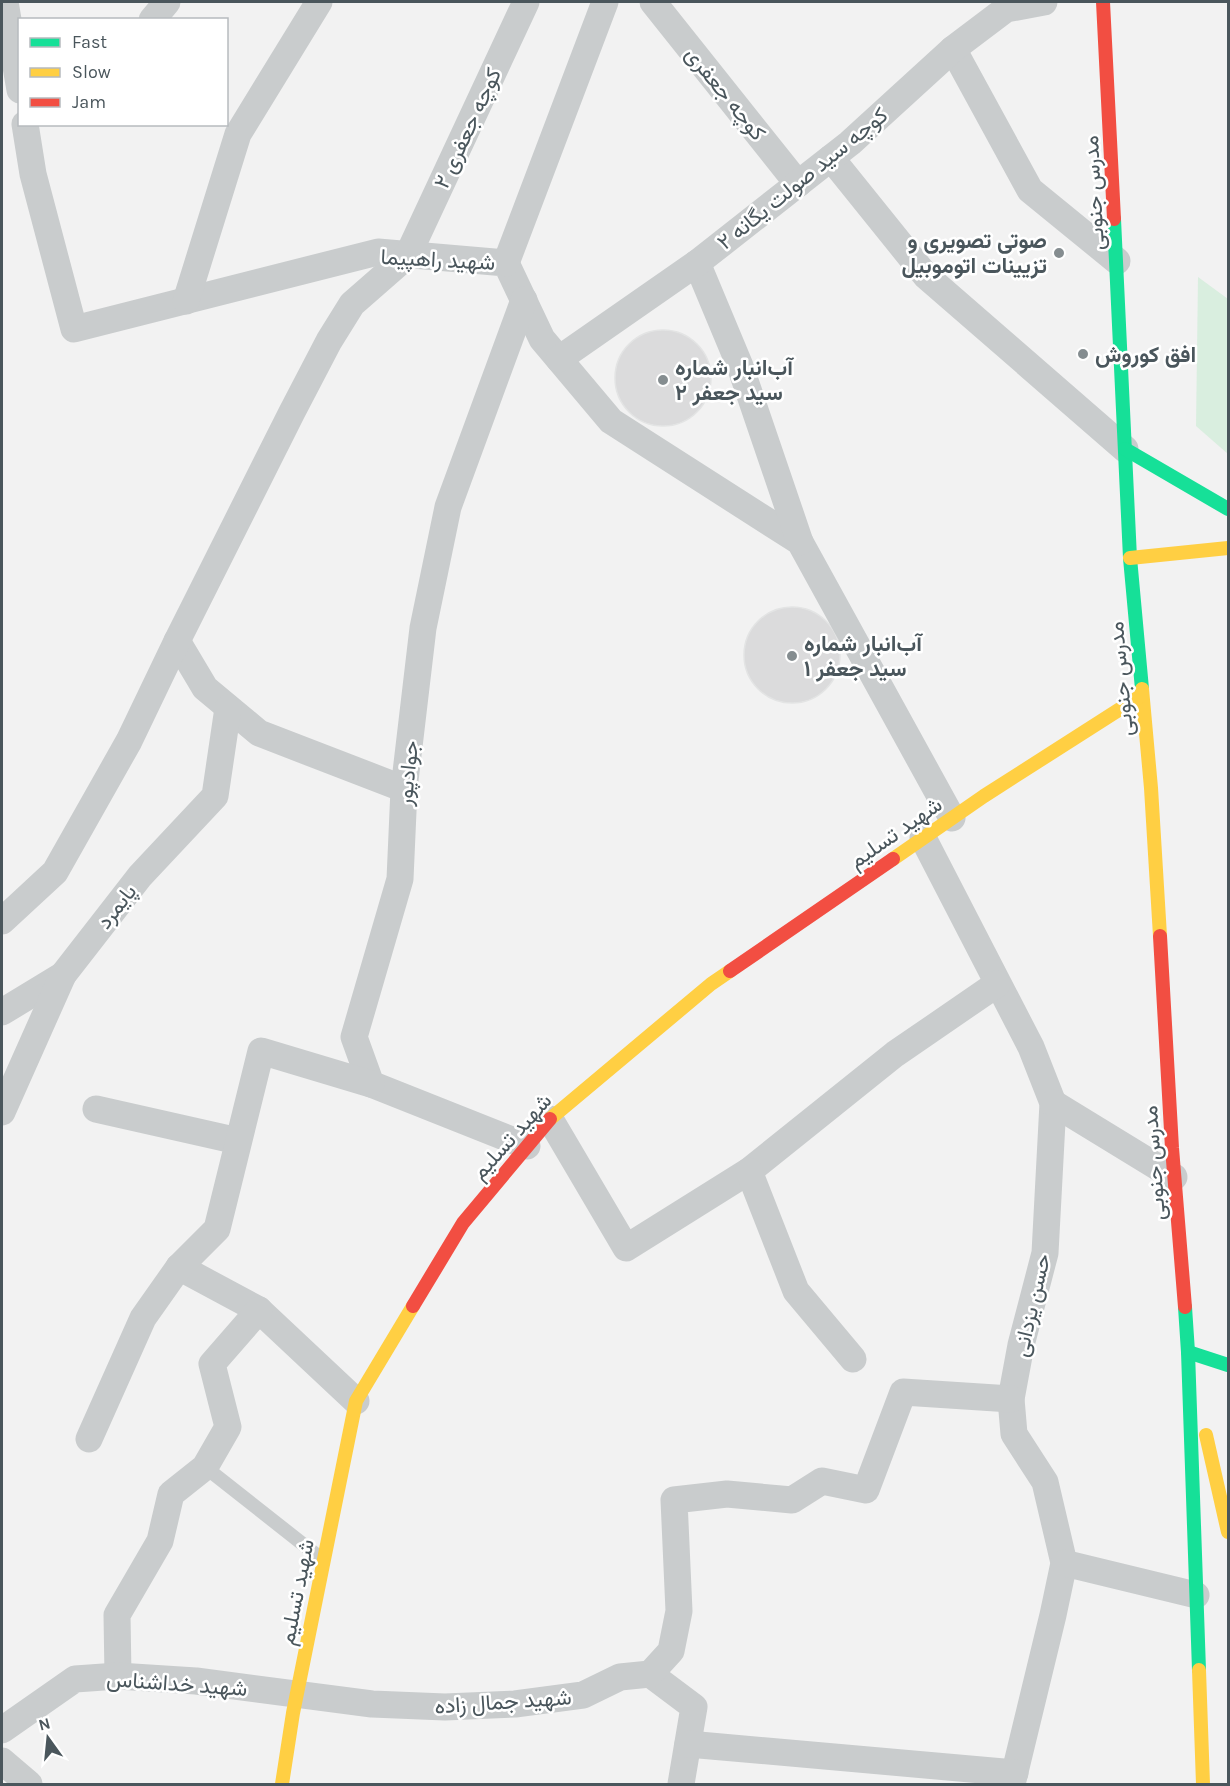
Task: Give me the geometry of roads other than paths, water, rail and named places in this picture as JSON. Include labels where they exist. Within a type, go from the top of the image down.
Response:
[{"type":"main road","name":"مدرس جنوبی","points":[[1103,2],[1130,558],[1151,788],[1174,1177],[1188,1352]]},
{"type":"main road","points":[[1125,449],[1228,509]]},
{"type":"main road","points":[[1130,558],[1228,548]]},
{"type":"main road","name":"شهید تسلیم","points":[[282,1785],[297,1694],[356,1401],[463,1223],[550,1119],[711,984],[952,818],[1143,695]]},
{"type":"main road","points":[[1188,1352],[1228,1365]]},
{"type":"main road","points":[[1188,1352],[1228,1533]]},
{"type":"main road","points":[[1188,1352],[1203,1785]]},
{"type":"street","points":[[155,18],[167,2]]},
{"type":"street","points":[[186,301],[232,128],[319,2]]},
{"type":"street","name":"کوچه جعفری ۲","points":[[408,255],[526,2]]},
{"type":"street","points":[[506,262],[605,2]]},
{"type":"street","name":"کوچه جعفری","points":[[653,2],[798,183]]},
{"type":"street","name":"کوچه سید صولت یگانه ۲","points":[[559,359],[697,263],[850,143],[1003,5],[1044,2]]},
{"type":"street","points":[[8,3],[18,76]]},
{"type":"street","points":[[953,49],[1030,190],[1117,261]]},
{"type":"street","name":"شهید راهپیما","points":[[25,126],[33,174],[74,329],[378,252],[506,262],[542,339],[611,421],[800,542],[952,818]]},
{"type":"street","points":[[831,158],[926,276],[1125,449]]},
{"type":"street","points":[[2,921],[55,872],[129,741],[329,341],[352,304],[408,255]]},
{"type":"street","points":[[697,263],[740,366],[800,542]]},
{"type":"street","name":"جوادپور","points":[[371,1084],[354,1037],[400,879],[404,789],[423,627],[448,507],[524,300]]},
{"type":"street","points":[[177,641],[205,688],[259,733],[404,789]]},
{"type":"street","name":"پایمرد","points":[[2,1112],[63,975],[140,876],[215,796],[228,708]]},
{"type":"street","name":"حسن یزدانی","points":[[923,838],[1031,1047],[1053,1103],[1045,1253],[1021,1345],[1011,1399],[1014,1434],[1045,1482],[1064,1563],[1013,1779]]},
{"type":"street","points":[[2,1012],[63,975]]},
{"type":"street","points":[[550,1119],[626,1248],[749,1171],[895,1054],[997,984]]},
{"type":"street","points":[[90,1439],[143,1318],[179,1267],[217,1229],[261,1051],[371,1084],[527,1146]]},
{"type":"street","points":[[1053,1103],[1174,1177]]},
{"type":"street","points":[[96,1110],[238,1141]]},
{"type":"street","points":[[749,1171],[796,1291],[853,1359]]},
{"type":"street","points":[[179,1267],[259,1310],[356,1401]]},
{"type":"street","points":[[118,1676],[117,1615],[160,1541],[171,1494],[205,1467],[228,1427],[212,1364],[259,1310]]},
{"type":"street","points":[[681,1785],[694,1707],[651,1674],[671,1651],[679,1611],[674,1500],[728,1494],[792,1500],[822,1481],[866,1490],[903,1392],[1011,1399]]},
{"type":"street","points":[[1064,1563],[1196,1595]]},
{"type":"street","name":"شهید جمال زاده","points":[[297,1694],[372,1704],[445,1707],[514,1704],[583,1695],[620,1677],[651,1674]]},
{"type":"street","name":"شهید خداشناس","points":[[2,1730],[75,1679],[118,1676],[196,1681],[297,1694]]},
{"type":"street","points":[[688,1744],[1013,1779]]},
{"type":"street","points":[[2,1761],[28,1785]]},
{"type":"lane","points":[[205,1467],[324,1561]]},
{"type":"place","name":"صوتی تصویری و تزیینات اتوموبیل","points":[[1059,253]]},
{"type":"place","name":"افق کوروش","points":[[1083,354]]},
{"type":"place","name":"آب‌انبار شماره ۲ سید جعفر","points":[[663,380]]},
{"type":"place","name":"آب‌انبار شماره ۱ سید جعفر","points":[[792,656]]}]
